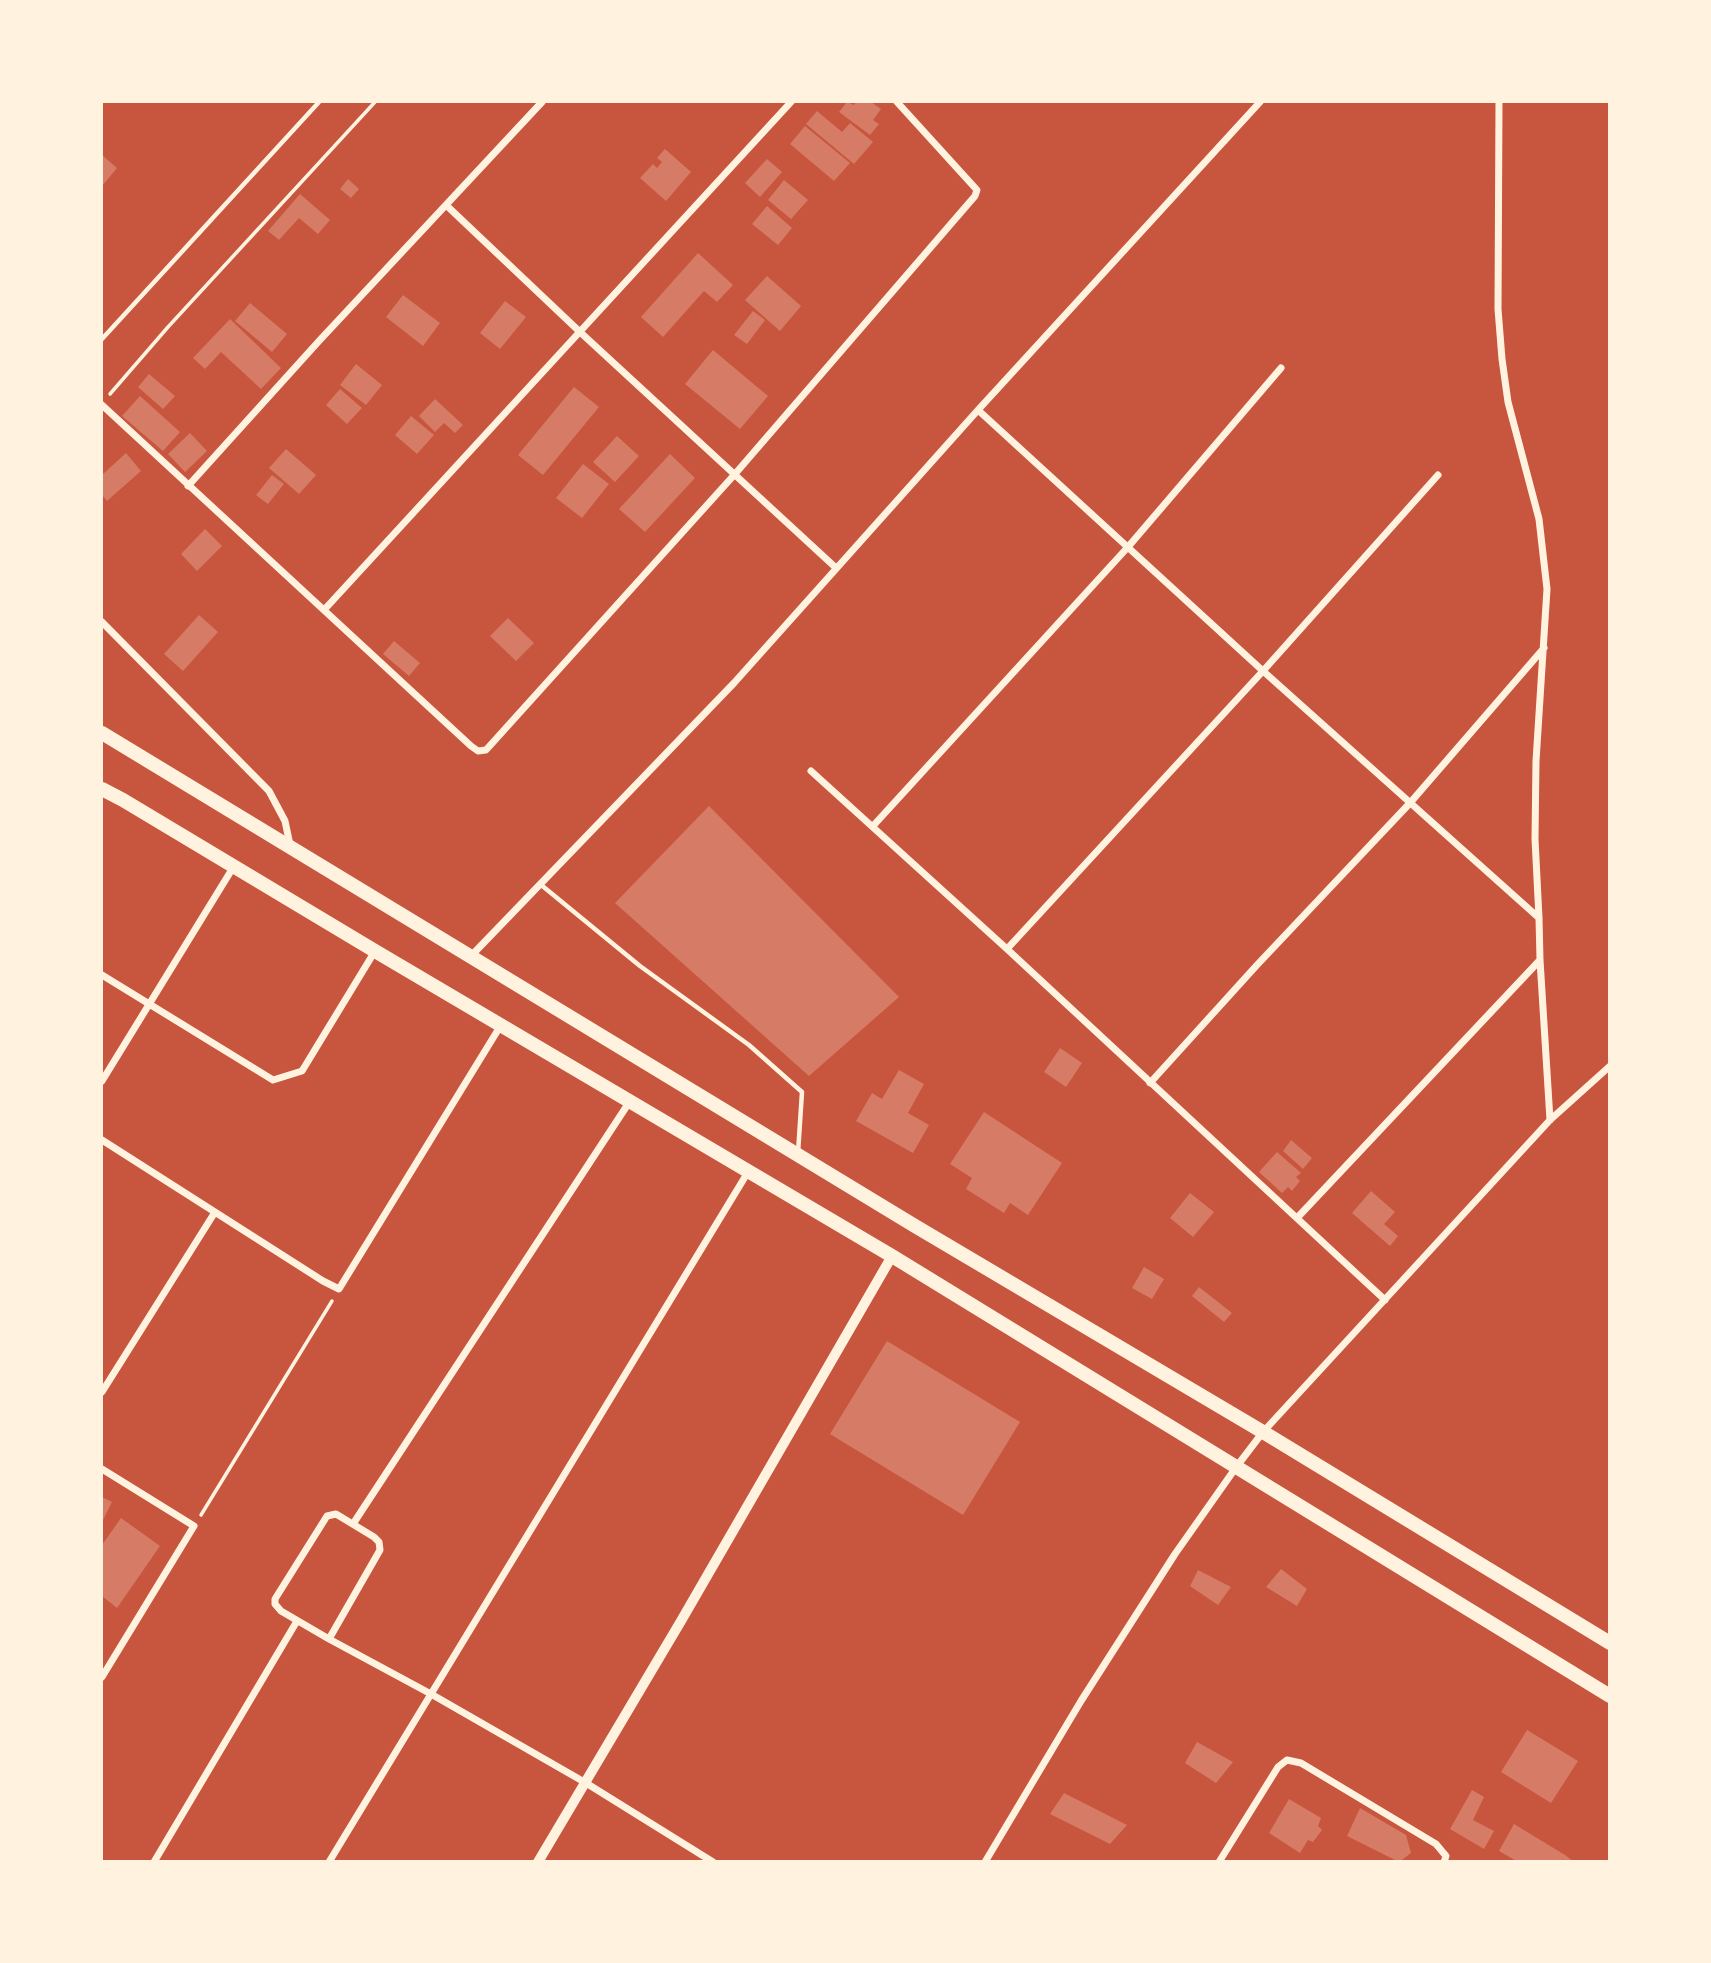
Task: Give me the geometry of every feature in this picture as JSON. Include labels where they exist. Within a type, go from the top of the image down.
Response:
[{"type":"main road","points":[[102,733],[1609,1643]]},
{"type":"main road","points":[[102,789],[892,1256],[1609,1696]]},
{"type":"street","points":[[188,486],[542,102]]},
{"type":"street","points":[[324,610],[791,102]]},
{"type":"street","points":[[102,405],[461,738],[478,751],[486,750],[735,474],[975,197],[977,190],[897,102]]},
{"type":"street","points":[[471,956],[725,692],[978,410],[1261,102]]},
{"type":"street","points":[[1499,102],[1500,334],[1508,402],[1539,519],[1548,589],[1536,761],[1535,839],[1539,960],[1550,1119]]},
{"type":"street","points":[[446,205],[835,568]]},
{"type":"street","points":[[873,826],[1128,547],[1281,368]]},
{"type":"street","points":[[978,410],[1263,671],[1539,918]]},
{"type":"street","points":[[1007,948],[1263,671],[1438,475]]},
{"type":"street","points":[[102,621],[269,791],[285,821],[290,848]]},
{"type":"street","points":[[1150,1083],[1410,803],[1545,647]]},
{"type":"street","points":[[811,771],[1007,948],[1385,1300]]},
{"type":"street","points":[[102,1081],[234,866]]},
{"type":"street","points":[[102,975],[273,1080],[302,1071],[375,951]]},
{"type":"street","points":[[1297,1218],[1539,960]]},
{"type":"street","points":[[102,1140],[323,1281],[340,1289],[502,1025]]},
{"type":"street","points":[[985,1861],[1175,1554],[1237,1466],[1263,1433],[1550,1119],[1609,1066]]},
{"type":"street","points":[[354,1524],[630,1101]]},
{"type":"street","points":[[329,1861],[749,1171]]},
{"type":"street","points":[[102,1392],[215,1212]]},
{"type":"street","points":[[538,1861],[892,1256]]},
{"type":"street","points":[[102,1469],[194,1526],[102,1677]]},
{"type":"street","points":[[329,1639],[380,1550],[379,1542],[374,1537],[336,1514],[327,1516],[275,1599],[275,1604],[281,1611],[329,1639],[431,1694],[586,1783],[713,1861]]},
{"type":"street","points":[[154,1861],[298,1621]]},
{"type":"street","points":[[1219,1861],[1278,1767],[1287,1760],[1301,1763],[1426,1837],[1436,1844],[1445,1859]]},
{"type":"lane","points":[[102,339],[319,102]]},
{"type":"lane","points":[[540,884],[640,966],[749,1045],[802,1092],[798,1154]]},
{"type":"path","points":[[110,394],[375,102]]},
{"type":"path","points":[[194,1526],[340,1289]]},
{"type":"building","points":[[847,102],[854,105],[856,102],[871,102],[881,109],[873,120],[879,124],[870,135],[839,112]]},
{"type":"building","points":[[817,111],[842,132],[850,123],[873,142],[854,164],[806,124]]},
{"type":"building","points":[[805,126],[850,163],[834,181],[790,144]]},
{"type":"building","points":[[665,149],[691,172],[666,201],[640,178],[653,164],[657,168],[662,162],[657,158]]},
{"type":"building","points":[[102,155],[117,168],[102,186]]},
{"type":"building","points":[[767,159],[782,172],[760,197],[745,183]]},
{"type":"building","points":[[348,179],[359,189],[351,198],[340,189]]},
{"type":"building","points":[[784,180],[808,200],[791,219],[768,200]]},
{"type":"building","points":[[300,194],[330,220],[318,234],[299,218],[279,240],[268,231]]},
{"type":"building","points":[[767,206],[792,228],[778,245],[752,224]]},
{"type":"building","points":[[698,253],[733,285],[717,302],[704,291],[663,337],[641,317]]},
{"type":"building","points":[[767,276],[801,306],[780,331],[745,300]]},
{"type":"building","points":[[403,295],[440,323],[423,346],[386,317]]},
{"type":"building","points":[[505,301],[526,317],[500,349],[480,333]]},
{"type":"building","points":[[250,303],[287,334],[272,352],[235,321]]},
{"type":"building","points":[[753,311],[765,320],[747,344],[734,335]]},
{"type":"building","points":[[230,319],[281,368],[261,389],[221,352],[205,369],[193,358]]},
{"type":"building","points":[[713,350],[768,396],[740,429],[685,384]]},
{"type":"building","points":[[356,364],[382,385],[366,405],[340,385]]},
{"type":"building","points":[[149,374],[175,396],[163,409],[138,387]]},
{"type":"building","points":[[574,387],[599,407],[543,475],[518,455]]},
{"type":"building","points":[[340,389],[362,408],[347,424],[326,405]]},
{"type":"building","points":[[140,396],[180,432],[163,451],[122,416]]},
{"type":"building","points":[[435,399],[463,425],[455,433],[444,423],[435,432],[419,416]]},
{"type":"building","points":[[411,416],[434,435],[417,454],[395,435]]},
{"type":"building","points":[[190,433],[207,451],[185,472],[168,454]]},
{"type":"building","points":[[617,436],[639,456],[615,482],[593,462]]},
{"type":"building","points":[[286,449],[316,475],[299,494],[269,468]]},
{"type":"building","points":[[126,453],[141,471],[107,501],[102,495],[102,475]]},
{"type":"building","points":[[670,454],[695,478],[645,532],[619,509]]},
{"type":"building","points":[[583,464],[609,484],[582,518],[556,498]]},
{"type":"building","points":[[272,475],[284,484],[268,504],[256,495]]},
{"type":"building","points":[[205,529],[222,546],[197,571],[181,554]]},
{"type":"building","points":[[199,615],[218,632],[183,671],[164,654]]},
{"type":"building","points":[[508,618],[534,643],[516,661],[490,636]]},
{"type":"building","points":[[394,641],[420,663],[409,676],[383,654]]},
{"type":"building","points":[[709,806],[899,997],[809,1076],[615,903]]},
{"type":"building","points":[[1060,1048],[1082,1063],[1066,1087],[1044,1072]]},
{"type":"building","points":[[899,1070],[924,1084],[908,1113],[929,1125],[913,1153],[856,1121],[872,1093],[882,1099]]},
{"type":"building","points":[[984,1112],[1062,1163],[1028,1215],[1010,1203],[1004,1213],[966,1189],[972,1178],[950,1164]]},
{"type":"building","points":[[1291,1140],[1312,1158],[1303,1169],[1283,1151]]},
{"type":"building","points":[[1277,1152],[1301,1173],[1296,1177],[1300,1181],[1292,1191],[1288,1187],[1282,1193],[1259,1172]]},
{"type":"building","points":[[1371,1191],[1395,1212],[1384,1224],[1398,1236],[1390,1246],[1352,1213]]},
{"type":"building","points":[[1190,1193],[1214,1212],[1193,1237],[1170,1218]]},
{"type":"building","points":[[1144,1267],[1164,1279],[1152,1299],[1132,1288]]},
{"type":"building","points":[[1199,1287],[1232,1313],[1224,1322],[1192,1296]]},
{"type":"building","points":[[887,1341],[1020,1422],[963,1515],[830,1434]]},
{"type":"building","points":[[102,1497],[112,1502],[102,1522]]},
{"type":"building","points":[[121,1518],[160,1546],[117,1608],[102,1596],[102,1545]]},
{"type":"building","points":[[1281,1569],[1307,1589],[1297,1606],[1266,1587]]},
{"type":"building","points":[[1198,1570],[1231,1587],[1218,1605],[1190,1586]]},
{"type":"building","points":[[1527,1730],[1578,1761],[1551,1803],[1501,1772]]},
{"type":"building","points":[[1197,1742],[1233,1762],[1216,1783],[1185,1763]]},
{"type":"building","points":[[1472,1790],[1484,1797],[1473,1820],[1494,1831],[1484,1849],[1450,1829]]},
{"type":"building","points":[[1064,1793],[1127,1825],[1110,1844],[1050,1814]]},
{"type":"building","points":[[1289,1799],[1321,1818],[1318,1826],[1322,1830],[1313,1842],[1308,1840],[1300,1853],[1269,1833]]},
{"type":"building","points":[[1360,1808],[1406,1835],[1411,1853],[1399,1862],[1347,1836]]},
{"type":"building","points":[[1514,1824],[1574,1862],[1518,1862],[1499,1851]]}]
